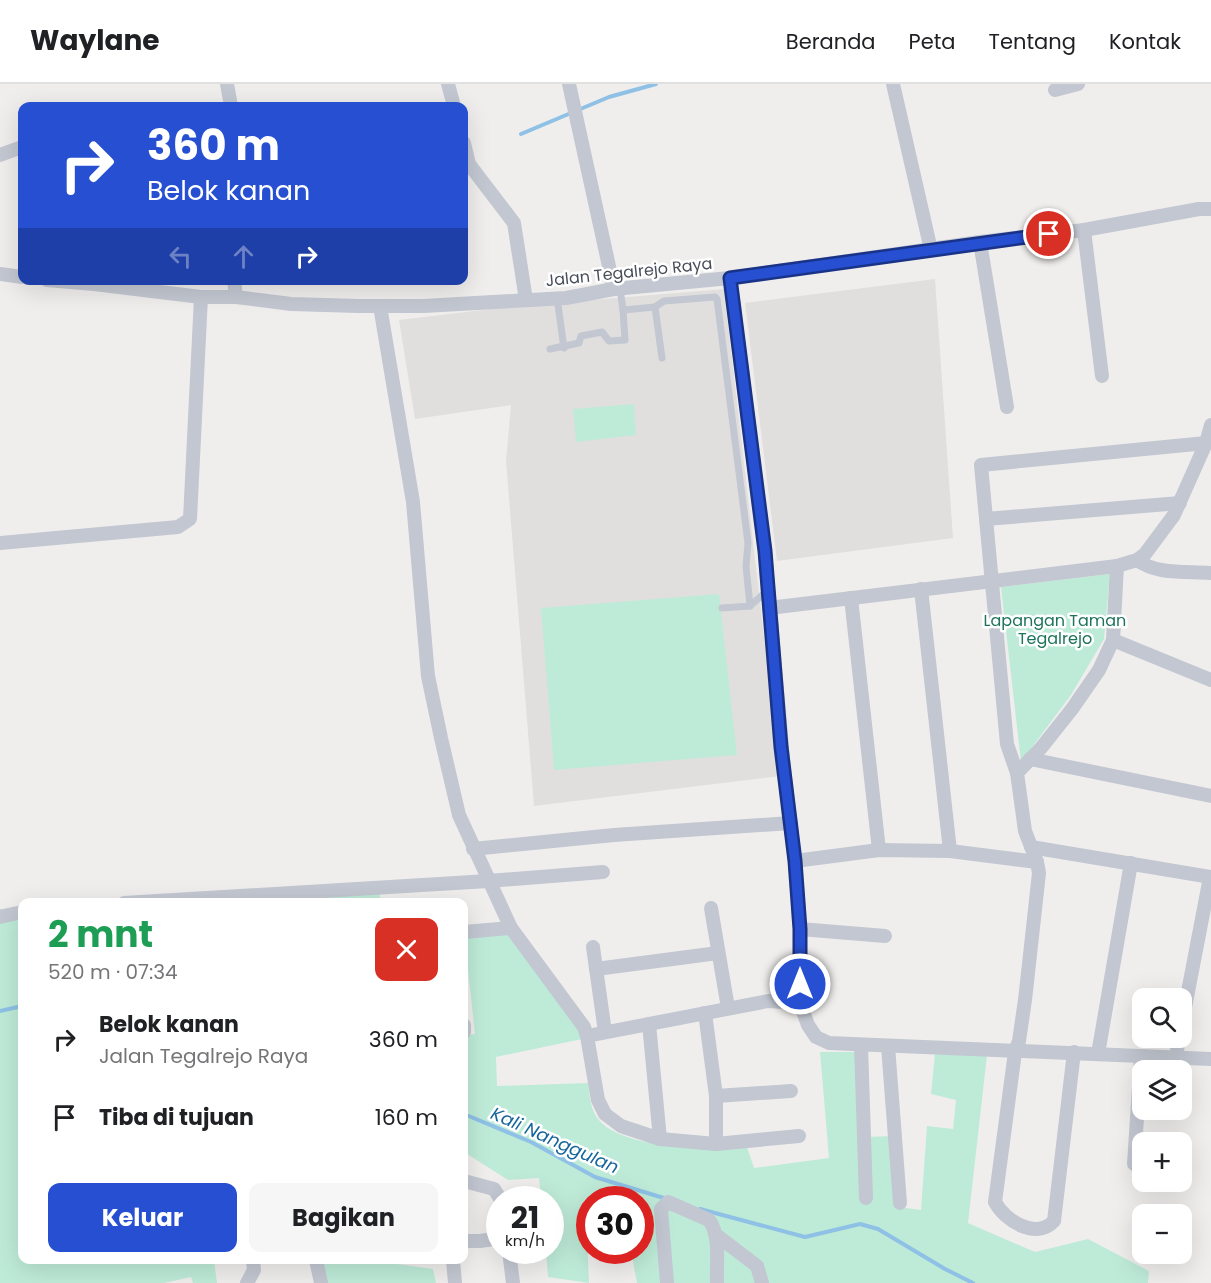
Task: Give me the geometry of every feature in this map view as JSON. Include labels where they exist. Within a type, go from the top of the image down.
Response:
[{"type":"street","points":[[227,84],[230,102]]},
{"type":"street","points":[[448,84],[453,102]]},
{"type":"street","points":[[569,84],[617,289]]},
{"type":"street","points":[[893,84],[931,250]]},
{"type":"street","points":[[1055,90],[1078,84]]},
{"type":"street","points":[[0,155],[18,148]]},
{"type":"street","points":[[468,160],[514,223],[526,300]]},
{"type":"street","name":"Jalan Tegalrejo Raya","points":[[115,285],[201,297],[236,297],[291,304],[423,306],[557,298],[617,289],[730,278],[981,242],[1084,230],[1199,209],[1211,209]]},
{"type":"street","points":[[1084,230],[1102,376]]},
{"type":"street","points":[[981,242],[1007,408]]},
{"type":"street","points":[[0,274],[18,276]]},
{"type":"street","points":[[730,278],[765,551],[795,861],[800,929],[800,1003],[808,1025],[816,1037],[829,1043],[1211,1059]]},
{"type":"street","points":[[235,285],[236,297]]},
{"type":"street","points":[[0,543],[178,527],[190,519],[201,297]]},
{"type":"street","points":[[380,306],[413,502],[428,676],[441,738],[459,815],[511,928],[584,1027],[598,1100],[605,1114],[621,1126],[660,1138],[716,1144],[799,1136]]},
{"type":"street","points":[[769,608],[1117,566],[1137,560],[1145,554],[1174,515],[1206,443],[1211,425]]},
{"type":"street","points":[[1074,1052],[1054,1221],[1041,1230],[1021,1226],[1000,1213],[995,1202],[1015,1052],[1019,1041],[1025,1000],[1039,873],[1038,862],[1025,831],[1017,773],[1007,744],[981,467],[983,464],[1206,443]]},
{"type":"street","points":[[986,519],[1180,503]]},
{"type":"street","points":[[1137,560],[1146,567],[1158,570],[1211,573]]},
{"type":"street","points":[[1017,773],[1072,709],[1099,670],[1113,640],[1117,566]]},
{"type":"street","points":[[921,589],[950,851]]},
{"type":"street","points":[[851,598],[879,850]]},
{"type":"street","points":[[1113,640],[1211,680]]},
{"type":"street","points":[[1030,759],[1211,796]]},
{"type":"street","points":[[473,849],[614,835],[790,823]]},
{"type":"street","points":[[1031,847],[1210,877],[1189,988]]},
{"type":"street","points":[[795,861],[879,850],[950,851],[1038,862]]},
{"type":"street","points":[[1098,1054],[1131,863]]},
{"type":"street","points":[[207,898],[603,872]]},
{"type":"street","points":[[711,908],[728,1008]]},
{"type":"street","points":[[0,917],[18,913]]},
{"type":"street","points":[[468,932],[511,928]]},
{"type":"street","points":[[800,929],[885,936]]},
{"type":"street","points":[[593,947],[605,1032]]},
{"type":"street","points":[[596,969],[718,953]]},
{"type":"street","points":[[587,1035],[768,1001],[800,1003]]},
{"type":"street","points":[[705,1013],[716,1096],[716,1144]]},
{"type":"street","points":[[649,1024],[660,1138]]},
{"type":"street","points":[[861,1045],[866,1198]]},
{"type":"street","points":[[888,1047],[900,1203]]},
{"type":"street","points":[[1176,1057],[1177,1048]]},
{"type":"street","points":[[1136,1132],[1142,1056]]},
{"type":"street","points":[[716,1096],[791,1091]]},
{"type":"street","points":[[468,1182],[486,1187]]},
{"type":"street","points":[[667,1283],[661,1209],[668,1202],[709,1220],[715,1234],[717,1283]]},
{"type":"street","points":[[715,1234],[757,1266],[762,1283]]},
{"type":"street","points":[[468,1241],[486,1240]]},
{"type":"street","points":[[247,1283],[254,1270],[253,1264]]},
{"type":"street","points":[[317,1264],[321,1283]]},
{"type":"street","points":[[453,1264],[455,1283]]},
{"type":"street","points":[[511,1264],[513,1283]]},
{"type":"lane","points":[[550,349],[564,348],[579,343],[581,336],[602,332],[609,341],[625,340],[623,310],[617,289]]},
{"type":"lane","points":[[623,310],[655,307],[664,301],[715,297],[717,299],[747,534],[746,566],[750,606]]},
{"type":"lane","points":[[557,298],[564,348]]},
{"type":"lane","points":[[655,307],[662,358]]},
{"type":"lane","points":[[722,608],[750,606],[768,590]]},
{"type":"shaded area","points":[[935,279],[953,538],[777,561],[745,303]]},
{"type":"shaded area","points":[[724,289],[780,776],[534,806],[506,461],[511,405],[415,419],[399,320],[508,307]]},
{"type":"green space","points":[[634,404],[636,435],[576,442],[573,409]]},
{"type":"green space","name":"Lapangan Taman Tegalrejo","points":[[1110,574],[1104,639],[1071,695],[1021,762],[1001,587]]},
{"type":"green space","points":[[719,594],[737,755],[554,770],[541,608]]},
{"type":"green space","points":[[379,891],[380,898],[248,898]]},
{"type":"green space","points":[[18,908],[18,1264],[215,1264],[217,1283],[193,1283],[191,1277],[164,1283],[0,1283],[0,909]]},
{"type":"green space","points":[[507,928],[587,1038],[496,1057],[497,1086],[588,1083],[593,1111],[598,1119],[610,1129],[626,1137],[668,1145],[712,1148],[747,1147],[754,1168],[829,1158],[820,1052],[859,1052],[864,1137],[893,1136],[899,1207],[921,1210],[927,1126],[953,1129],[956,1100],[931,1094],[935,1053],[987,1055],[968,1223],[1035,1252],[1088,1239],[1149,1271],[1148,1283],[637,1283],[633,1264],[654,1264],[654,1186],[576,1186],[576,1264],[588,1264],[589,1283],[548,1277],[547,1264],[564,1264],[564,1186],[540,1186],[539,1178],[508,1180],[468,1155],[468,1035],[475,1034],[468,970],[468,933]]},
{"type":"green space","points":[[321,1264],[397,1264],[433,1269],[436,1283],[323,1283]]},
{"type":"waterway","points":[[521,134],[609,97],[656,84]]},
{"type":"waterway","name":"Kali Nanggulan","points":[[0,1011],[18,1007]]},
{"type":"waterway","name":"Kali Nanggulan","points":[[468,1116],[531,1142],[595,1177],[667,1199]]},
{"type":"waterway","points":[[700,1209],[805,1237],[860,1224],[878,1229],[973,1283]]},
{"type":"route","points":[[800,984],[800,929],[795,861],[781,747],[765,551],[730,278],[1049,234]]}]
